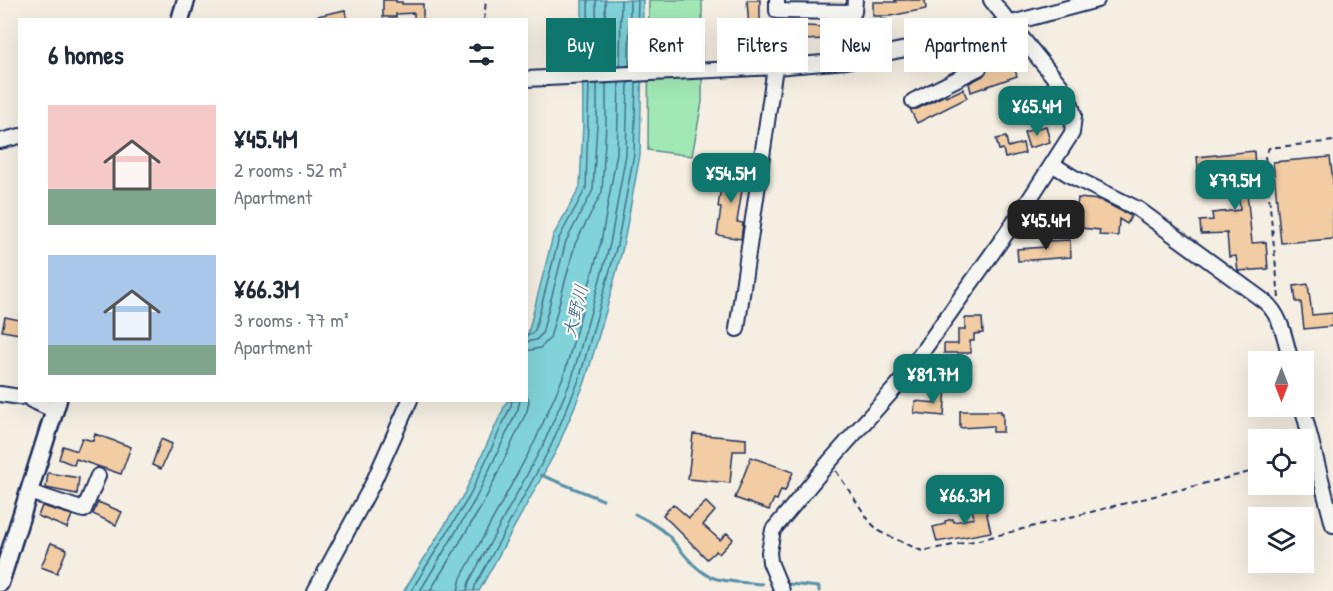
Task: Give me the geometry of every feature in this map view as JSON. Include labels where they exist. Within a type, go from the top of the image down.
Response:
[{"type":"main road","points":[[181,18],[186,0]]},
{"type":"main road","points":[[0,583],[56,406]]},
{"type":"street","points":[[777,0],[777,11],[854,12],[855,0]]},
{"type":"street","points":[[991,0],[1004,18]]},
{"type":"street","points":[[1028,19],[1097,0]]},
{"type":"street","points":[[782,591],[770,562],[769,552],[773,530],[830,461],[903,379],[1020,214],[1072,133],[1074,115],[1071,104],[1061,86],[1028,47]]},
{"type":"street","points":[[808,64],[847,61],[904,51]]},
{"type":"street","points":[[528,79],[717,70]]},
{"type":"street","points":[[737,329],[774,72]]},
{"type":"street","points":[[913,101],[971,72]]},
{"type":"street","points":[[0,141],[18,136]]},
{"type":"street","points":[[1052,164],[1138,209],[1273,309],[1281,323],[1288,351]]},
{"type":"street","points":[[0,394],[18,397]]},
{"type":"street","points":[[39,402],[56,406]]},
{"type":"street","points":[[315,591],[372,485],[409,402]]},
{"type":"street","points":[[1305,417],[1333,525]]},
{"type":"street","points":[[29,492],[84,510],[98,476]]},
{"type":"path","points":[[484,18],[486,0]]},
{"type":"path","points":[[1273,309],[1280,302],[1265,156],[1269,148],[1333,141]]},
{"type":"path","points":[[830,461],[870,522],[880,532],[922,551],[979,540],[1248,473]]},
{"type":"green space","points":[[649,0],[702,0],[702,18],[649,18]]},
{"type":"green space","points":[[649,72],[702,72],[702,102],[692,156],[648,150]]},
{"type":"water","name":"大野川","points":[[582,0],[643,0],[643,18],[628,18],[628,72],[642,72],[640,155],[623,247],[585,382],[556,451],[479,591],[404,591],[464,494],[507,402],[528,402],[528,333],[553,236],[580,187],[583,72],[616,72],[616,18],[582,18]]},
{"type":"building","points":[[383,0],[396,0],[402,4],[423,4],[423,18],[414,18],[414,13],[383,17]]},
{"type":"building","points":[[747,0],[760,0],[760,18],[748,18]]},
{"type":"building","points":[[895,0],[925,0],[926,9],[890,16],[873,16],[873,2],[896,2]]},
{"type":"building","points":[[345,10],[347,18],[317,18],[317,16]]},
{"type":"building","points":[[808,26],[820,27],[820,39],[808,40]]},
{"type":"building","points":[[986,72],[1016,72],[1017,76],[971,92],[969,83],[983,76]]},
{"type":"building","points":[[963,89],[967,98],[917,123],[910,109],[917,109]]},
{"type":"building","points":[[1046,126],[1050,142],[1029,148],[1024,132]]},
{"type":"building","points":[[1006,137],[1008,147],[1023,143],[1025,153],[1005,158],[1003,149],[999,150],[996,139]]},
{"type":"building","points":[[1254,151],[1255,171],[1245,172],[1252,243],[1266,242],[1268,269],[1238,271],[1236,256],[1229,257],[1227,233],[1201,234],[1200,221],[1213,220],[1212,213],[1240,210],[1237,173],[1199,177],[1197,157]]},
{"type":"building","points":[[1330,157],[1333,181],[1333,239],[1281,243],[1273,162]]},
{"type":"building","points":[[724,168],[745,171],[737,222],[743,223],[741,239],[717,235],[721,208],[718,207]]},
{"type":"building","points":[[1078,198],[1100,200],[1131,216],[1127,224],[1119,219],[1118,236],[1099,235],[1100,230],[1071,227],[1072,214],[1076,214]]},
{"type":"building","points":[[1070,240],[1071,257],[1018,261],[1017,249],[1046,247],[1046,241]]},
{"type":"building","points":[[1308,284],[1312,315],[1333,313],[1333,326],[1304,329],[1301,302],[1296,302],[1294,286]]},
{"type":"building","points":[[5,317],[18,320],[18,334],[2,331]]},
{"type":"building","points":[[965,318],[982,318],[983,333],[974,334],[974,341],[970,341],[971,353],[944,353],[944,344],[958,344],[958,330],[965,330]]},
{"type":"building","points":[[933,361],[943,367],[933,383],[923,377]]},
{"type":"building","points":[[938,386],[946,386],[944,416],[914,413],[915,401],[937,403]]},
{"type":"building","points":[[960,411],[1001,411],[1003,413],[1003,432],[993,432],[993,426],[960,428]]},
{"type":"building","points":[[95,434],[131,447],[121,474],[76,459],[74,465],[59,459],[63,446],[77,451],[82,438],[93,441]]},
{"type":"building","points":[[693,434],[746,439],[746,451],[733,451],[730,483],[688,479]]},
{"type":"building","points":[[161,439],[172,444],[161,469],[152,465]]},
{"type":"building","points":[[751,457],[793,472],[785,491],[781,490],[769,510],[735,498]]},
{"type":"building","points":[[48,473],[79,478],[77,494],[46,488]]},
{"type":"building","points":[[98,502],[122,512],[116,525],[93,514]]},
{"type":"building","points":[[706,502],[715,511],[703,525],[720,540],[727,533],[733,539],[719,554],[716,551],[707,559],[663,515],[673,504],[689,518]]},
{"type":"building","points":[[984,502],[991,532],[937,542],[933,527],[953,519],[954,522],[974,518],[971,505]]},
{"type":"building","points":[[42,506],[72,515],[67,528],[38,516]]},
{"type":"building","points":[[51,543],[67,549],[57,573],[41,567]]},
{"type":"waterway","points":[[541,475],[603,500]]},
{"type":"waterway","points":[[635,514],[656,525],[667,534],[693,564],[711,577],[762,584]]},
{"type":"waterway","points":[[789,584],[819,587],[819,591]]}]
